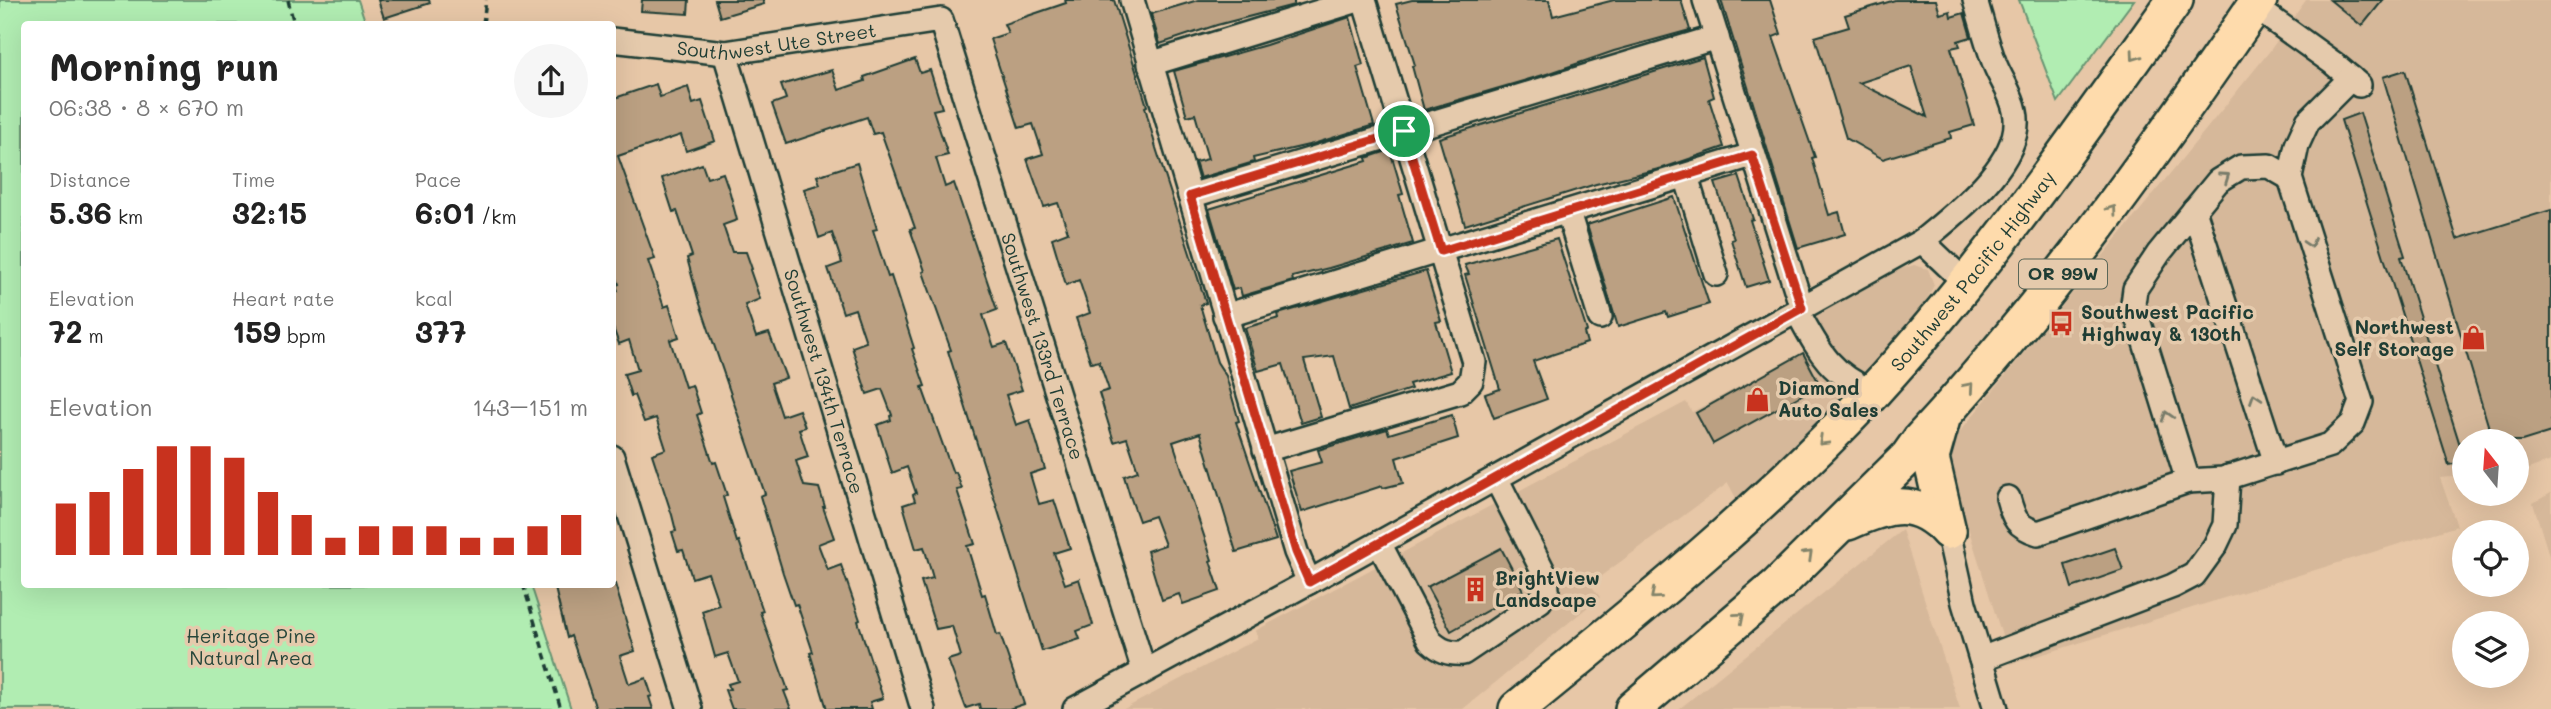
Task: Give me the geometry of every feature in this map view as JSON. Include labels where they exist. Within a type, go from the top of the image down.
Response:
[{"type":"highway","name":"Southwest Pacific Highway","points":[[1517,709],[1696,561],[1796,468],[1872,392],[1966,284],[2020,215],[2175,0]]},
{"type":"highway","name":"OR 99W","points":[[1633,709],[1778,585],[1908,457],[2008,341],[2083,248],[2257,3]]},
{"type":"highway","points":[[1943,415],[1931,458],[1948,531]]},
{"type":"highway","points":[[1839,526],[1868,513],[1906,506],[1922,509],[1948,531]]},
{"type":"street","points":[[1132,0],[1296,552],[1309,582]]},
{"type":"street","points":[[1150,64],[1358,0]]},
{"type":"street","points":[[1265,450],[1460,392],[1471,381],[1474,362],[1364,0]]},
{"type":"street","points":[[1705,0],[1799,309],[1824,359],[1850,382],[1872,392]]},
{"type":"street","points":[[1075,709],[1112,700],[1144,671],[1923,241],[1995,171],[2014,141],[2017,128],[2015,111],[1995,66],[1975,0]]},
{"type":"street","points":[[2008,498],[2013,516],[2022,528],[2038,533],[2188,481],[2228,477],[2276,463],[2330,444],[2353,423],[2361,402],[2290,178],[2297,145],[2308,121],[2355,81],[2257,3]]},
{"type":"street","name":"Southwest Ute Street","points":[[616,40],[725,53],[941,20]]},
{"type":"street","name":"Southwest 133rd Terrace","points":[[941,20],[1144,671]]},
{"type":"street","points":[[1190,196],[1717,37]]},
{"type":"street","name":"Southwest 134th Terrace","points":[[725,53],[923,709]]},
{"type":"street","points":[[1225,316],[1752,155]]},
{"type":"street","points":[[2188,481],[2133,304],[2135,289],[2159,253],[2218,181],[2241,167],[2269,166],[2290,178]]},
{"type":"street","points":[[1686,176],[1716,274]]},
{"type":"street","points":[[2194,209],[2276,463]]},
{"type":"street","points":[[1568,212],[1600,317]]},
{"type":"street","points":[[1923,241],[1966,284]]},
{"type":"street","points":[[616,470],[690,709]]},
{"type":"street","points":[[1981,659],[2173,586],[2194,575],[2215,546],[2225,525],[2228,477]]},
{"type":"street","points":[[1379,543],[1430,641],[1440,650],[1452,654],[1464,653],[1540,601],[1547,589],[1546,577],[1496,478]]},
{"type":"street","points":[[1948,531],[1958,579],[1996,709]]},
{"type":"path","points":[[288,0],[293,21]]},
{"type":"path","points":[[484,21],[486,0]]},
{"type":"path","points":[[524,588],[561,709]]},
{"type":"shaded area","points":[[2306,0],[2551,0],[2551,461],[2529,469],[2529,429],[2452,429],[2452,477],[2440,478],[2455,520],[2452,520],[2452,528],[2011,664],[1944,451],[2269,52]]},
{"type":"shaded area","points":[[1914,265],[1928,269],[1934,285],[1924,305],[1850,393],[1738,502],[1728,483],[1590,584],[1600,597],[1463,709],[1124,709],[1258,638],[1255,631],[1686,402],[1692,412],[1822,342],[1810,318],[1891,272]]},
{"type":"shaded area","points":[[2551,493],[2551,562],[2533,503]]},
{"type":"shaded area","points":[[1902,530],[1960,709],[1679,709]]},
{"type":"green space","name":"Heritage Pine Natural Area","points":[[0,0],[358,0],[365,21],[21,21],[21,588],[532,588],[571,709],[0,709]]},
{"type":"green space","points":[[2019,0],[2134,0],[2058,102]]},
{"type":"building","points":[[378,0],[429,0],[430,3],[384,18]]},
{"type":"building","points":[[642,0],[689,0],[688,14],[641,11]]},
{"type":"building","points":[[715,0],[763,0],[764,4],[720,17]]},
{"type":"building","points":[[1065,0],[1114,0],[1147,106],[1145,107],[1156,148],[1206,303],[1200,305],[1217,362],[1226,376],[1239,421],[1236,422],[1276,540],[1236,552],[1200,433],[1173,442],[1220,591],[1183,604],[1179,594],[1162,600],[1147,551],[1165,545],[1154,516],[1139,521],[1130,496],[1124,476],[1138,471],[1127,438],[1114,442],[1099,393],[1109,390],[1099,361],[1091,363],[1076,318],[1090,313],[1079,280],[1066,285],[1052,238],[1068,232],[1058,203],[1044,207],[1027,159],[1043,154],[1033,124],[1019,128],[990,39],[1008,33],[1004,24],[1066,3]]},
{"type":"building","points":[[1198,0],[1294,0],[1294,5],[1217,25],[1160,44],[1151,14]]},
{"type":"building","points":[[1412,0],[1549,0],[1553,16],[1614,0],[1681,0],[1690,30],[1424,110],[1412,66],[1415,65],[1396,4]]},
{"type":"building","points":[[1721,0],[1770,0],[1781,34],[1773,37],[1815,157],[1812,158],[1829,215],[1839,212],[1845,234],[1798,248]]},
{"type":"building","points":[[1895,0],[1936,0],[1940,14],[1950,11],[1951,17],[1964,13],[1971,37],[1958,41],[1960,46],[1951,48],[1974,125],[1950,132],[1951,138],[1883,159],[1846,138],[1815,37],[1849,27],[1845,15]],"holes":[[[1911,66],[1927,117],[1859,83]]]},
{"type":"building","points":[[2330,0],[2383,0],[2362,26]]},
{"type":"building","points":[[1350,17],[1363,65],[1357,67],[1374,125],[1313,144],[1253,158],[1254,162],[1200,178],[1195,162],[1208,159],[1195,114],[1187,116],[1174,71],[1266,45]]},
{"type":"building","points":[[1703,57],[1714,97],[1709,99],[1724,147],[1663,168],[1596,184],[1465,225],[1439,138]]},
{"type":"building","points":[[915,59],[920,73],[930,70],[942,108],[933,110],[948,155],[936,158],[945,187],[954,183],[997,310],[983,315],[994,347],[1006,343],[1022,390],[1006,395],[1016,425],[1030,420],[1045,469],[1030,474],[1039,504],[1054,500],[1070,548],[1054,553],[1065,584],[1079,579],[1093,625],[1077,631],[1080,639],[1042,651],[948,351],[951,350],[910,229],[915,228],[881,132],[873,134],[867,117],[786,144],[772,104],[786,99],[781,85],[832,70],[839,90],[865,81],[864,77]]},
{"type":"building","points":[[2405,70],[2457,239],[2551,210],[2551,432],[2529,439],[2529,429],[2489,429],[2383,77]]},
{"type":"building","points":[[656,84],[660,97],[688,87],[693,104],[702,101],[715,141],[686,151],[681,135],[618,156],[655,259],[648,261],[664,307],[669,305],[679,337],[670,340],[685,387],[692,385],[701,413],[697,415],[727,495],[723,497],[763,611],[760,612],[788,690],[784,691],[791,709],[732,709],[725,690],[730,689],[728,684],[738,681],[728,653],[715,657],[702,611],[719,605],[708,573],[692,578],[683,550],[678,551],[672,532],[676,531],[672,515],[652,454],[666,449],[656,418],[644,422],[624,374],[638,370],[629,340],[619,344],[616,336],[616,285],[619,284],[616,275],[616,98]]},
{"type":"building","points":[[2360,113],[2405,256],[2401,257],[2455,429],[2452,429],[2452,464],[2449,465],[2341,120]]},
{"type":"building","points":[[1390,150],[1413,243],[1292,277],[1293,281],[1242,296],[1240,288],[1233,290],[1209,209],[1367,161],[1366,158]]},
{"type":"building","points":[[857,163],[877,229],[873,230],[914,348],[912,349],[925,386],[922,387],[953,473],[956,472],[962,489],[957,490],[975,544],[967,546],[982,595],[985,594],[997,635],[1000,634],[1024,704],[1009,709],[980,709],[979,704],[966,708],[948,660],[961,656],[952,626],[936,629],[921,581],[933,578],[924,547],[916,549],[903,505],[915,501],[913,495],[916,493],[907,467],[892,473],[877,425],[891,420],[892,415],[882,389],[867,394],[852,347],[866,342],[855,309],[843,313],[828,268],[842,263],[832,233],[819,238],[804,189],[820,184],[817,176]]},
{"type":"building","points":[[702,164],[707,178],[723,173],[730,193],[737,220],[723,225],[732,252],[746,252],[752,269],[750,270],[760,299],[745,305],[756,337],[769,333],[786,378],[771,383],[782,416],[799,410],[805,427],[799,429],[808,457],[796,461],[804,486],[819,488],[834,538],[818,544],[828,570],[841,565],[860,620],[858,621],[883,698],[870,702],[872,709],[827,709],[810,653],[813,652],[783,573],[760,496],[765,494],[698,298],[687,258],[692,256],[677,211],[673,212],[662,178]]},
{"type":"building","points":[[1739,176],[1769,280],[1746,287],[1731,240],[1734,239],[1715,183]]},
{"type":"building","points":[[1674,197],[1709,304],[1668,317],[1666,312],[1618,327],[1587,225]]},
{"type":"building","points":[[1557,239],[1587,331],[1584,333],[1587,343],[1533,361],[1547,399],[1494,418],[1485,394],[1500,389],[1465,275],[1469,274],[1465,265]]},
{"type":"building","points":[[1426,271],[1441,321],[1436,322],[1451,372],[1409,384],[1411,389],[1349,409],[1334,356],[1304,360],[1321,417],[1301,423],[1283,364],[1258,371],[1245,328],[1279,318],[1278,314]]},
{"type":"building","name":"Diamond Auto Sales","points":[[1803,353],[1820,385],[1713,444],[1696,413]]},
{"type":"building","points":[[1452,415],[1458,438],[1396,458],[1403,483],[1383,488],[1382,486],[1302,512],[1289,471],[1322,462],[1318,450],[1387,429],[1389,434]]},
{"type":"building","name":"BrightView Landscape","points":[[1501,548],[1523,590],[1451,631],[1427,587]]},
{"type":"building","points":[[2115,548],[2123,570],[2072,588],[2065,565]]},
{"type":"building","points":[[616,587],[635,651],[620,656],[629,684],[646,678],[653,709],[596,709],[571,636],[567,638],[555,588]]},
{"type":"place","name":"Southwest Pacific Highway & 130th","points":[[2061,323]]},
{"type":"place","name":"Northwest Self Storage","points":[[2474,338]]},
{"type":"place","name":"Diamond Auto Sales","points":[[1758,399]]},
{"type":"place","name":"BrightView Landscape","points":[[1475,589]]},
{"type":"route","points":[[1404,131],[1441,251],[1752,155],[1802,308],[1309,582],[1296,552],[1190,196],[1404,131]]}]
